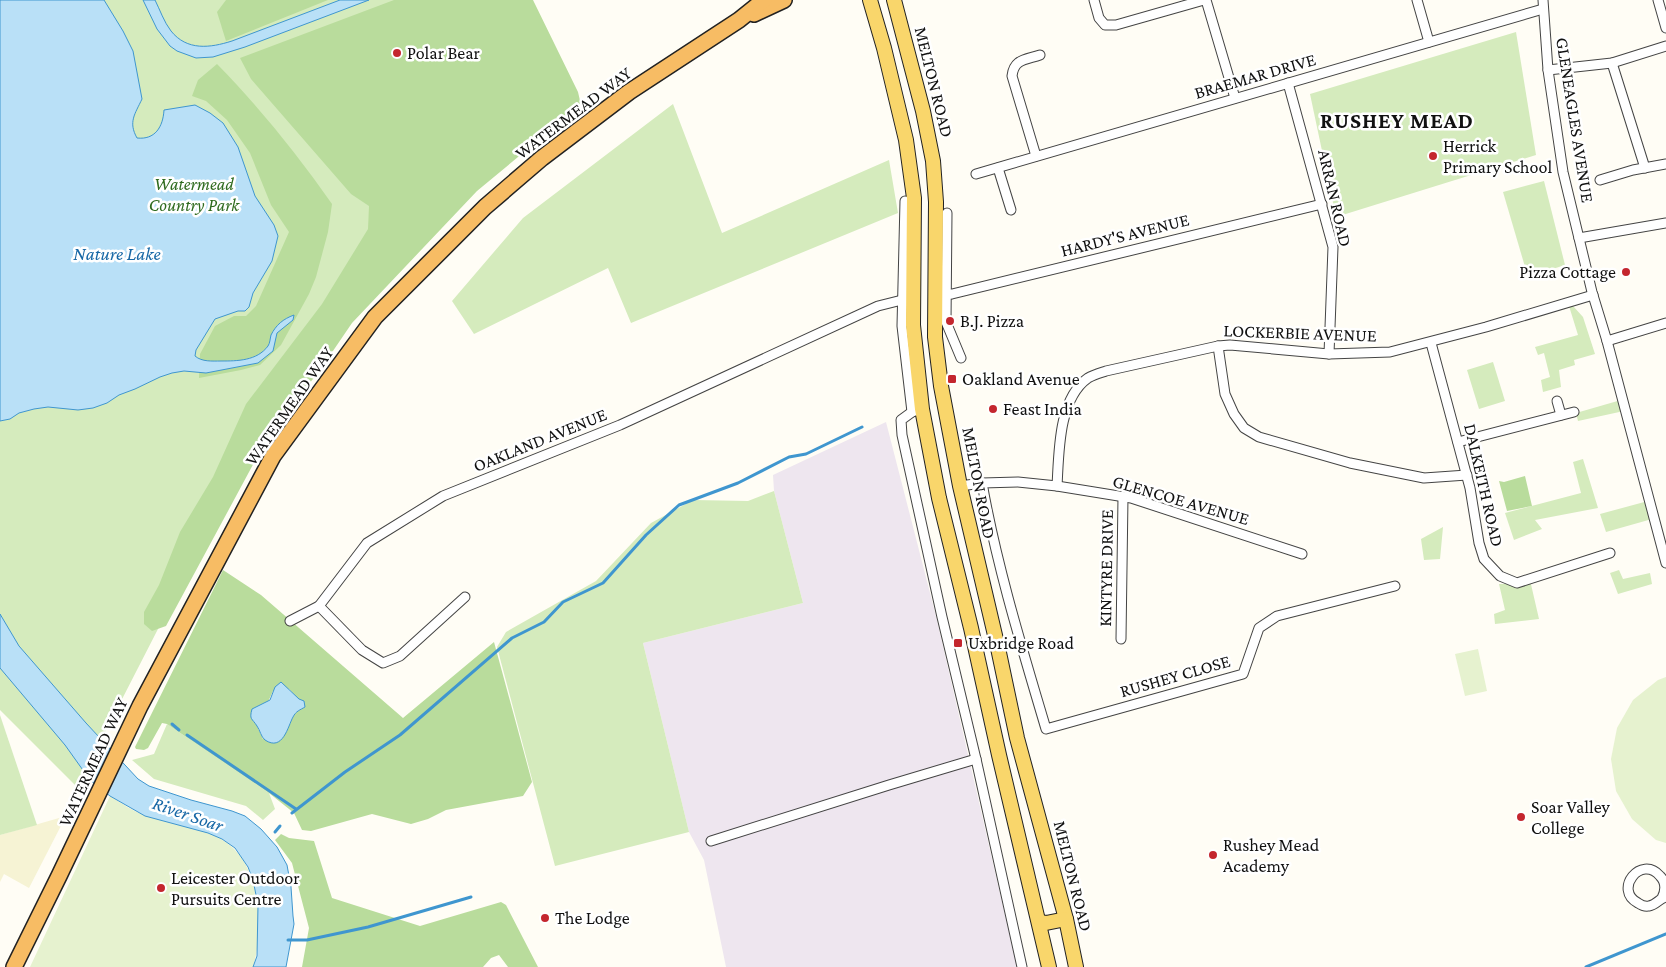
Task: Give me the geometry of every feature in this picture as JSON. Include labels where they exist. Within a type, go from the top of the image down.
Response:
[{"type":"highway","name":"WATERMEAD WAY","points":[[14,967],[140,706],[273,456],[375,317],[485,207],[542,158],[629,92],[739,20],[764,0]]},
{"type":"highway","name":"WATERMEAD WAY","points":[[739,20],[784,0]]},
{"type":"main road","points":[[870,0],[884,48],[906,140],[909,200],[909,298],[913,325],[917,410],[971,627],[1049,967]]},
{"type":"main road","name":"MELTON ROAD","points":[[894,0],[923,111],[933,160],[941,295],[935,336],[941,386],[960,486],[1017,738],[1066,918],[1076,967]]},
{"type":"main road","points":[[909,200],[935,196]]},
{"type":"main road","points":[[971,627],[980,624],[982,620],[970,566],[976,558]]},
{"type":"main road","points":[[1039,922],[1046,923],[1066,918]]},
{"type":"street","points":[[1094,0],[1099,18],[1106,24],[1116,24],[1205,0],[1235,98]]},
{"type":"street","points":[[1417,0],[1429,42]]},
{"type":"street","points":[[1658,0],[1666,28]]},
{"type":"street","name":"BRAEMAR DRIVE","points":[[976,174],[1429,42],[1543,4]]},
{"type":"street","name":"GLENEAGLES AVENUE","points":[[1543,4],[1548,70],[1563,172],[1594,296],[1666,563]]},
{"type":"street","points":[[1548,70],[1612,63],[1666,46]]},
{"type":"street","points":[[1036,156],[1012,76],[1013,68],[1017,62],[1040,55]]},
{"type":"street","points":[[1612,63],[1645,168]]},
{"type":"street","name":"ARRAN ROAD","points":[[1288,83],[1333,247],[1329,354]]},
{"type":"street","points":[[1600,180],[1633,170],[1666,164]]},
{"type":"street","points":[[998,168],[1011,210]]},
{"type":"street","name":"HARDY'S AVENUE","points":[[941,295],[1322,204]]},
{"type":"street","points":[[947,213],[941,295],[946,322],[961,358]]},
{"type":"street","points":[[1579,238],[1666,223]]},
{"type":"street","name":"LOCKERBIE AVENUE","points":[[1057,486],[1064,418],[1068,404],[1076,389],[1088,378],[1115,369],[1218,346],[1230,345],[1329,354],[1390,352],[1431,343],[1594,296]]},
{"type":"street","name":"OAKLAND AVENUE","points":[[290,622],[319,606],[367,543],[443,496],[620,426],[878,306],[909,298]]},
{"type":"street","points":[[1607,341],[1666,323]]},
{"type":"street","name":"DALKEITH ROAD","points":[[1431,343],[1467,475],[1484,559],[1500,576],[1517,583],[1610,553]]},
{"type":"street","points":[[1218,346],[1225,394],[1234,414],[1244,428],[1259,437],[1350,463],[1424,478],[1467,475]]},
{"type":"street","points":[[1557,401],[1561,415]]},
{"type":"street","points":[[917,410],[901,420],[902,435],[1022,967]]},
{"type":"street","points":[[1458,442],[1574,412]]},
{"type":"street","name":"GLENCOE AVENUE","points":[[960,486],[1018,482],[1057,486],[1123,497],[1302,554]]},
{"type":"street","name":"RUSHEY CLOSE","points":[[982,483],[1010,604],[1046,730],[1243,674],[1259,628],[1277,616],[1396,586]]},
{"type":"street","name":"KINTYRE DRIVE","points":[[1121,639],[1123,497]]},
{"type":"street","points":[[319,606],[362,650],[383,663],[400,656],[465,597]]},
{"type":"street","points":[[711,840],[889,784],[976,759]]},
{"type":"street","points":[[1641,870],[1652,870],[1658,873],[1665,885],[1664,897],[1650,906],[1644,906],[1635,902],[1629,892],[1628,886],[1631,878],[1641,870]]},
{"type":"shaded area","points":[[886,422],[937,620],[1017,967],[726,967],[704,860],[689,832],[643,643],[803,603],[774,491],[773,475]]},
{"type":"shaded area","points":[[66,816],[29,888],[4,874],[0,882],[0,835]]},
{"type":"green space","name":"Watermead Country Park","points":[[0,0],[492,0],[472,185],[343,320],[260,430],[77,787],[0,710]]},
{"type":"green space","points":[[226,0],[328,0],[226,41],[217,12]]},
{"type":"green space","points":[[394,0],[533,0],[578,92],[581,105],[477,191],[352,323],[320,370],[269,435],[166,626],[152,631],[144,624],[144,612],[159,585],[180,532],[213,477],[246,404],[322,304],[368,229],[369,206],[351,194],[251,79],[240,58]]},
{"type":"green space","points":[[1516,32],[1536,155],[1336,217],[1310,94]]},
{"type":"green space","points":[[217,64],[277,131],[332,204],[328,232],[316,277],[309,294],[281,345],[260,365],[199,378],[200,354],[215,326],[234,316],[246,316],[256,306],[289,232],[271,205],[250,153],[227,120],[206,101],[192,96],[198,80]]},
{"type":"green space","points":[[673,104],[722,233],[889,160],[898,213],[631,323],[608,268],[474,334],[452,301],[523,218]]},
{"type":"green space","points":[[1544,181],[1565,265],[1528,277],[1503,192]]},
{"type":"green space","points":[[1569,306],[1573,306],[1583,317],[1595,354],[1574,360],[1575,365],[1559,370],[1561,387],[1543,392],[1541,380],[1550,377],[1544,353],[1538,355],[1535,347],[1578,335]]},
{"type":"green space","points":[[1493,362],[1505,401],[1479,409],[1467,370]]},
{"type":"green space","points":[[1621,400],[1624,411],[1578,421],[1576,413]]},
{"type":"green space","points":[[1583,459],[1598,508],[1535,520],[1542,529],[1514,540],[1505,513],[1581,493],[1573,462]]},
{"type":"green space","points":[[1525,476],[1532,506],[1507,511],[1499,481],[1504,482]]},
{"type":"green space","points":[[774,491],[803,603],[643,643],[689,832],[555,866],[497,647],[506,632],[596,581],[651,523],[693,500],[748,501]]},
{"type":"green space","points":[[1648,501],[1652,519],[1606,532],[1600,514]]},
{"type":"green space","points":[[1443,527],[1440,559],[1424,560],[1421,539]]},
{"type":"green space","points":[[223,570],[261,595],[403,718],[494,642],[532,782],[523,796],[446,810],[428,819],[411,824],[372,814],[311,831],[302,830],[294,813],[269,793],[167,724],[162,723],[148,748],[144,750],[136,749],[135,747]],"holes":[[[289,689],[305,707],[297,711],[293,717],[263,739],[257,726],[273,691]]]},
{"type":"green space","points":[[1619,570],[1623,579],[1650,573],[1652,584],[1618,594],[1610,573]]},
{"type":"green space","points":[[1530,580],[1539,619],[1495,624],[1494,614],[1505,610],[1499,584],[1513,584]]},
{"type":"green space","points":[[1478,649],[1487,691],[1465,696],[1455,654]]},
{"type":"green space","points":[[1666,677],[1666,843],[1656,840],[1632,819],[1616,791],[1611,759],[1617,728],[1633,700],[1658,680]]},
{"type":"green space","points":[[0,715],[37,825],[0,835]]},
{"type":"green space","points":[[167,724],[269,793],[275,809],[263,820],[246,806],[154,779],[132,760],[154,754]]},
{"type":"green space","name":"Leicester Outdoor Pursuits Centre","points":[[110,796],[142,814],[217,837],[230,845],[241,857],[250,873],[256,895],[259,922],[253,967],[30,967]]},
{"type":"green space","points":[[281,834],[289,838],[314,841],[332,898],[420,926],[501,902],[506,905],[538,967],[508,967],[499,955],[491,958],[483,967],[302,967],[309,928],[292,863],[275,840]]},
{"type":"water","name":"Nature Lake","points":[[0,0],[104,0],[133,51],[142,99],[133,123],[137,138],[149,137],[157,131],[162,122],[164,110],[195,105],[223,123],[238,147],[255,196],[274,225],[278,236],[272,261],[253,293],[249,307],[245,311],[238,311],[215,319],[196,350],[195,356],[211,361],[227,361],[258,355],[268,346],[275,328],[283,320],[294,315],[293,320],[277,333],[273,351],[258,363],[206,373],[184,371],[172,373],[93,408],[78,410],[48,407],[19,413],[10,419],[0,421]]},
{"type":"water","points":[[143,0],[155,0],[166,24],[177,37],[192,45],[207,46],[232,41],[340,0],[369,0],[245,47],[213,57],[196,58],[177,51],[170,46],[157,29]]},
{"type":"water","name":"River Soar","points":[[0,614],[19,646],[138,779],[149,786],[245,816],[261,829],[277,847],[287,865],[294,924],[286,967],[253,967],[257,956],[258,905],[253,880],[248,867],[235,848],[222,839],[208,833],[145,816],[110,796],[90,780],[65,745],[0,668]]},
{"type":"water","points":[[281,682],[299,699],[304,701],[305,707],[294,715],[284,736],[276,743],[271,743],[262,737],[252,719],[251,713],[252,709],[270,700],[275,687]]},
{"type":"waterway","points":[[292,813],[345,772],[400,735],[512,638],[544,622],[563,602],[603,583],[646,535],[679,505],[738,483],[789,457],[806,454],[862,427]]},
{"type":"waterway","points":[[172,724],[179,730]]},
{"type":"waterway","points":[[187,735],[296,809]]},
{"type":"waterway","points":[[275,832],[280,826]]},
{"type":"waterway","points":[[288,940],[307,940],[368,927],[471,897]]},
{"type":"waterway","points":[[1586,967],[1666,934]]},
{"type":"place","name":"Polar Bear","points":[[397,53]]},
{"type":"place","name":"Herrick Primary School","points":[[1433,156]]},
{"type":"place","name":"Pizza Cottage","points":[[1626,272]]},
{"type":"place","name":"B.J. Pizza","points":[[950,321]]},
{"type":"place","name":"Oakland Avenue","points":[[952,379]]},
{"type":"place","name":"Feast India","points":[[993,409]]},
{"type":"place","name":"Uxbridge Road","points":[[958,643]]},
{"type":"place","name":"Soar Valley College","points":[[1521,817]]},
{"type":"place","name":"Rushey Mead Academy","points":[[1213,855]]},
{"type":"place","name":"Leicester Outdoor Pursuits Centre","points":[[161,888]]},
{"type":"place","name":"The Lodge","points":[[545,918]]},
{"type":"district","name":"RUSHEY MEAD","points":[[1397,120]]}]
